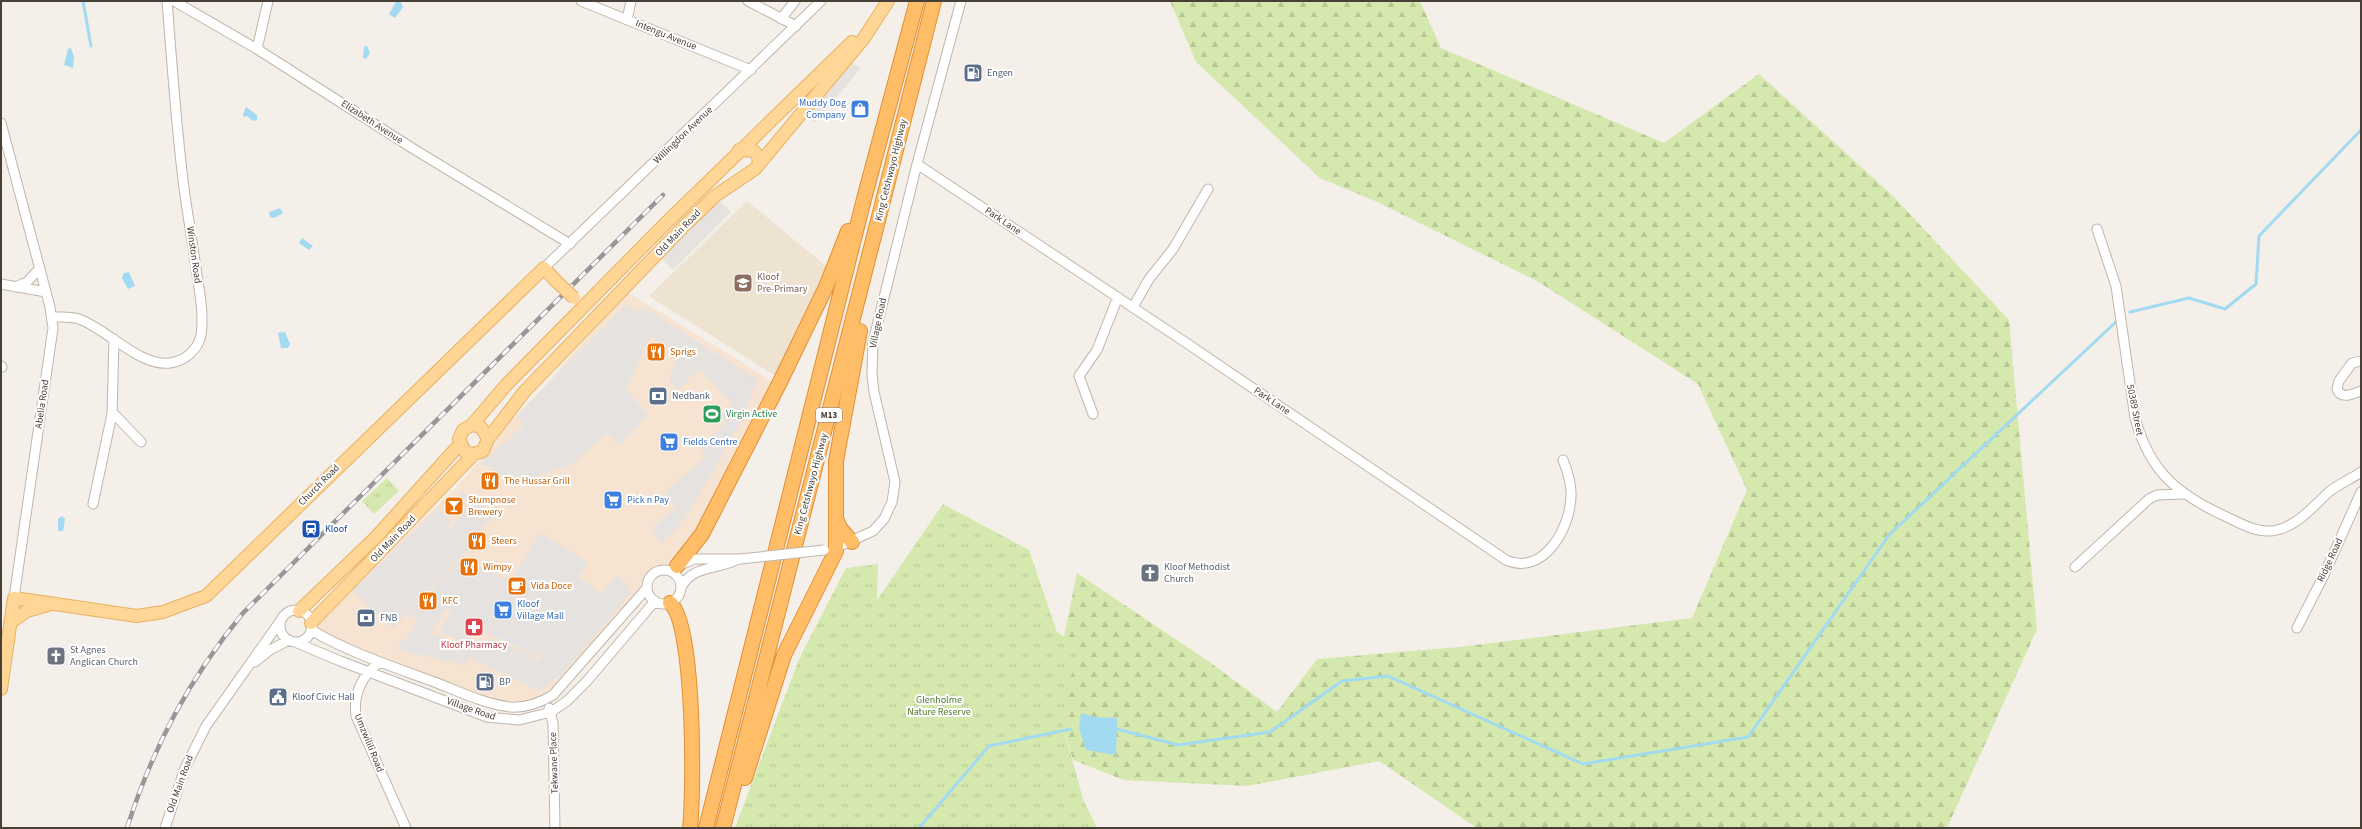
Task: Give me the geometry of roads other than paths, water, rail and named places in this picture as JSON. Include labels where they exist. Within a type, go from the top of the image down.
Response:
[{"type":"highway","name":"King Cetshwayo Highway","points":[[706,828],[864,199],[917,1]]},
{"type":"highway","name":"King Cetshwayo Highway","points":[[724,828],[934,1]]},
{"type":"highway","points":[[674,569],[702,534],[780,382],[826,287],[864,199]]},
{"type":"highway","points":[[724,828],[744,778],[784,655],[808,603],[834,559],[830,549],[835,517],[836,461],[862,322],[866,272]]},
{"type":"highway","points":[[835,517],[840,528],[852,542]]},
{"type":"highway","points":[[670,603],[680,618],[686,654],[693,746],[693,800],[690,828]]},
{"type":"main road","name":"Old Main Road","points":[[488,439],[524,392],[683,227],[715,196],[749,175],[784,140],[864,38],[868,29],[888,1]]},
{"type":"main road","name":"Old Main Road","points":[[472,425],[508,384],[739,150],[848,46],[868,29]]},
{"type":"main road","points":[[759,132],[773,132],[784,140]]},
{"type":"main road","points":[[739,150],[754,151],[757,154],[759,164]]},
{"type":"main road","points":[[544,268],[574,298],[584,299],[594,297]]},
{"type":"main road","name":"Church Road","points":[[14,598],[137,616],[163,612],[206,596],[544,268]]},
{"type":"main road","points":[[533,278],[555,280]]},
{"type":"main road","points":[[572,319],[575,310],[574,298]]},
{"type":"main road","points":[[472,425],[481,427],[488,439],[486,448],[474,454],[465,452],[460,444],[460,434],[467,426],[472,425]]},
{"type":"main road","name":"Old Main Road","points":[[299,611],[350,565],[460,444]]},
{"type":"main road","name":"Old Main Road","points":[[311,626],[474,454]]},
{"type":"main road","name":"Abelia Road","points":[[1,689],[14,598]]},
{"type":"main road","points":[[11,622],[27,611],[53,604]]},
{"type":"street","name":"Winston Road","points":[[52,317],[77,318],[150,361],[168,363],[182,359],[194,351],[201,335],[200,296],[184,188],[167,1]]},
{"type":"street","name":"Elizabeth Avenue","points":[[174,1],[257,49],[412,148],[570,244]]},
{"type":"street","points":[[257,49],[268,1]]},
{"type":"street","name":"Intengu Avenue","points":[[581,1],[751,70]]},
{"type":"street","points":[[627,20],[631,1]]},
{"type":"street","points":[[748,1],[796,26]]},
{"type":"street","points":[[781,18],[795,1]]},
{"type":"street","name":"Willingdon Avenue","points":[[544,268],[821,1]]},
{"type":"street","name":"Village Road","points":[[674,569],[694,559],[740,559],[830,549],[867,536],[879,526],[887,513],[894,492],[895,482],[891,459],[874,392],[872,359],[876,326],[917,164],[961,1]]},
{"type":"street","name":"Abelia Road","points":[[1,123],[52,317],[52,341],[14,598]]},
{"type":"street","name":"Park Lane","points":[[917,164],[1133,307],[1499,556],[1515,564],[1524,565],[1536,560],[1548,550],[1561,535],[1567,520],[1571,492],[1563,460]]},
{"type":"street","points":[[1133,307],[1148,279],[1173,249],[1208,189]]},
{"type":"street","name":"50389 Street","points":[[2097,229],[2116,286],[2135,418],[2140,438],[2149,457],[2160,472],[2183,494],[2244,525],[2267,531],[2276,530],[2295,523],[2330,491],[2361,472]]},
{"type":"street","points":[[15,287],[27,282],[40,268]]},
{"type":"street","points":[[1,284],[46,292]]},
{"type":"street","points":[[1093,414],[1079,376],[1097,350],[1118,297]]},
{"type":"street","points":[[93,504],[112,412],[114,339]]},
{"type":"street","points":[[2361,361],[2352,363],[2339,381],[2337,389],[2342,394],[2347,396],[2361,391]]},
{"type":"street","points":[[112,412],[141,442]]},
{"type":"street","name":"Ridge Road","points":[[2297,628],[2324,575],[2361,492]]},
{"type":"street","points":[[2075,567],[2154,496],[2183,494]]},
{"type":"street","name":"Village Road","points":[[681,589],[686,578],[694,573],[732,563],[740,559]]},
{"type":"street","points":[[674,569],[678,576],[681,589],[676,600],[665,604],[655,601],[647,588],[650,577],[656,571],[674,569]]},
{"type":"street","name":"Village Road","points":[[311,626],[334,644],[380,662],[502,706],[519,707],[546,699],[564,684],[647,588]]},
{"type":"street","name":"Village Road","points":[[292,641],[305,648],[481,714],[502,720],[529,719],[550,712],[567,701],[587,681],[655,601]]},
{"type":"street","points":[[299,611],[307,615],[311,626],[306,637],[292,641],[282,634],[281,620],[286,613],[299,611]]},
{"type":"street","name":"Old Main Road","points":[[165,828],[175,795],[191,754],[215,712],[253,663],[281,620]]},
{"type":"street","name":"Old Main Road","points":[[253,663],[270,650],[292,641]]},
{"type":"street","points":[[367,671],[380,662]]},
{"type":"street","name":"Umzwilili Road","points":[[367,671],[355,701],[356,716],[406,828]]},
{"type":"street","name":"Tekwane Place","points":[[546,699],[553,724],[555,828]]},
{"type":"water","points":[[400,1],[403,7],[395,18],[389,14],[396,2]]},
{"type":"water","points":[[367,46],[370,53],[366,59],[363,58],[364,47]]},
{"type":"water","points":[[71,48],[74,57],[73,68],[64,65],[68,49]]},
{"type":"water","points":[[246,107],[257,115],[257,120],[253,121],[247,116],[244,117],[243,115]]},
{"type":"water","points":[[280,208],[283,213],[274,218],[270,217],[269,212]]},
{"type":"water","points":[[302,238],[313,246],[309,250],[299,243]]},
{"type":"water","points":[[129,272],[135,286],[128,289],[122,278],[124,273]]},
{"type":"water","points":[[285,332],[290,344],[288,348],[281,348],[278,333]]},
{"type":"water","points":[[62,516],[65,519],[63,531],[58,531],[58,519]]},
{"type":"water","points":[[1081,713],[1095,717],[1117,718],[1116,755],[1086,750],[1079,728]]},
{"type":"waterway","points":[[83,1],[91,46]]},
{"type":"waterway","points":[[2130,312],[2189,298],[2225,309],[2256,284],[2259,236],[2361,130]]},
{"type":"waterway","points":[[1113,728],[1178,745],[1270,732],[1342,681],[1388,676],[1583,764],[1748,737],[1889,535],[2117,321]]},
{"type":"waterway","points":[[919,828],[989,746],[1071,729]]},
{"type":"railway","points":[[127,828],[148,770],[174,715],[206,663],[243,613],[663,195]]},
{"type":"place","name":"Engen","points":[[973,73]]},
{"type":"place","name":"Muddy Dog Company","points":[[860,109]]},
{"type":"place","name":"Kloof Pre-Primary","points":[[743,283]]},
{"type":"place","name":"Sprigs","points":[[656,352]]},
{"type":"place","name":"Nedbank","points":[[658,396]]},
{"type":"place","name":"Virgin Active","points":[[712,414]]},
{"type":"place","name":"Fields Centre","points":[[669,442]]},
{"type":"place","name":"The Hussar Grill","points":[[490,481]]},
{"type":"place","name":"Pick n Pay","points":[[613,500]]},
{"type":"place","name":"Stumpnose Brewery","points":[[454,506]]},
{"type":"place","name":"Kloof","points":[[311,529]]},
{"type":"place","name":"Steers","points":[[477,541]]},
{"type":"place","name":"Wimpy","points":[[469,567]]},
{"type":"place","name":"Kloof Methodist Church","points":[[1150,573]]},
{"type":"place","name":"Vida Doce","points":[[517,586]]},
{"type":"place","name":"KFC","points":[[428,601]]},
{"type":"place","name":"Kloof Village Mall","points":[[503,610]]},
{"type":"place","name":"FNB","points":[[366,618]]},
{"type":"place","name":"Kloof Pharmacy","points":[[474,627]]},
{"type":"place","name":"St Agnes Anglican Church","points":[[56,656]]},
{"type":"place","name":"BP","points":[[485,682]]},
{"type":"place","name":"Kloof Civic Hall","points":[[278,697]]},
{"type":"park label","name":"Glenholme Nature Reserve","points":[[939,706]]}]
